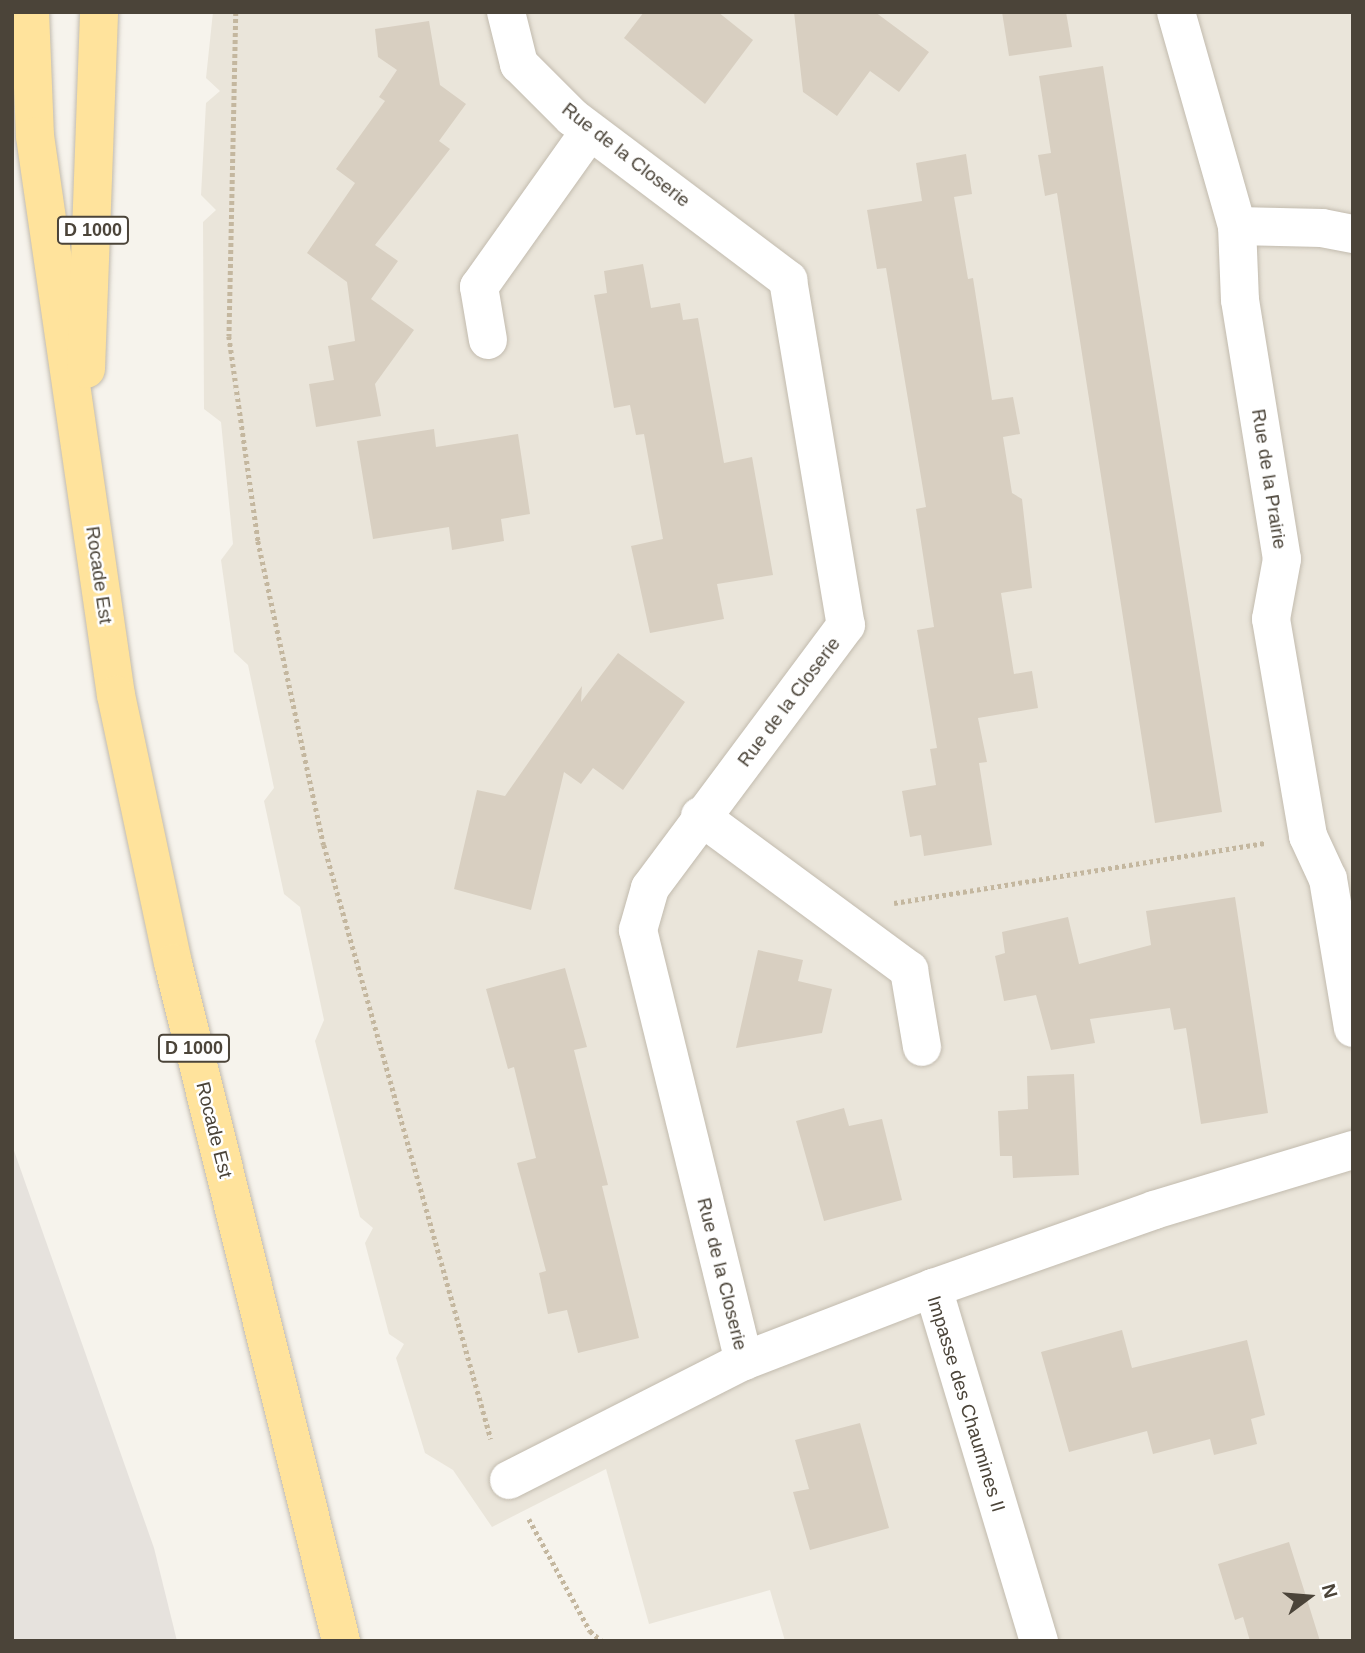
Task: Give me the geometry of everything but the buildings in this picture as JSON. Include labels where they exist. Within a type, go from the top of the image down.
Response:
[{"type":"main road","name":"D 1000","points":[[30,12],[35,136],[82,448]]},
{"type":"main road","name":"D 1000","points":[[82,448],[99,12]]},
{"type":"main road","name":"Rocade Est","points":[[82,448],[116,695],[170,950],[341,1641]]},
{"type":"street","name":"Rue de la Closerie","points":[[506,12],[519,64],[590,131],[788,280],[846,625],[753,753],[700,816],[650,888],[638,930],[744,1361]]},
{"type":"street","name":"Rue de la Prairie","points":[[1176,12],[1237,226],[1240,300],[1282,559],[1271,619],[1308,836],[1328,879],[1353,1028]]},
{"type":"street","points":[[488,340],[479,288],[590,131]]},
{"type":"street","points":[[1237,226],[1322,228],[1353,234]]},
{"type":"street","points":[[700,816],[909,970],[922,1047]]},
{"type":"street","points":[[933,1288],[1154,1210],[1353,1150]]},
{"type":"street","name":"Impasse des Chaumines II","points":[[509,1480],[744,1361],[933,1288],[1039,1641]]},
{"type":"path","points":[[236,12],[229,335],[258,541],[324,845],[447,1293],[497,1458],[590,1631],[602,1641]]},
{"type":"path","points":[[833,914],[1308,836]]},
{"type":"shaded area","points":[[213,12],[1353,12],[1353,1641],[785,1641],[770,1590],[649,1624],[606,1469],[492,1527],[453,1470],[425,1453],[396,1358],[404,1344],[389,1334],[365,1243],[373,1228],[360,1217],[315,1041],[324,1020],[300,907],[284,894],[264,801],[274,788],[248,665],[234,652],[221,560],[233,544],[221,422],[204,409],[203,222],[216,210],[201,195],[206,103],[220,91],[206,78]]},
{"type":"shaded area","points":[[12,1145],[154,1548],[177,1641],[12,1641]]}]
